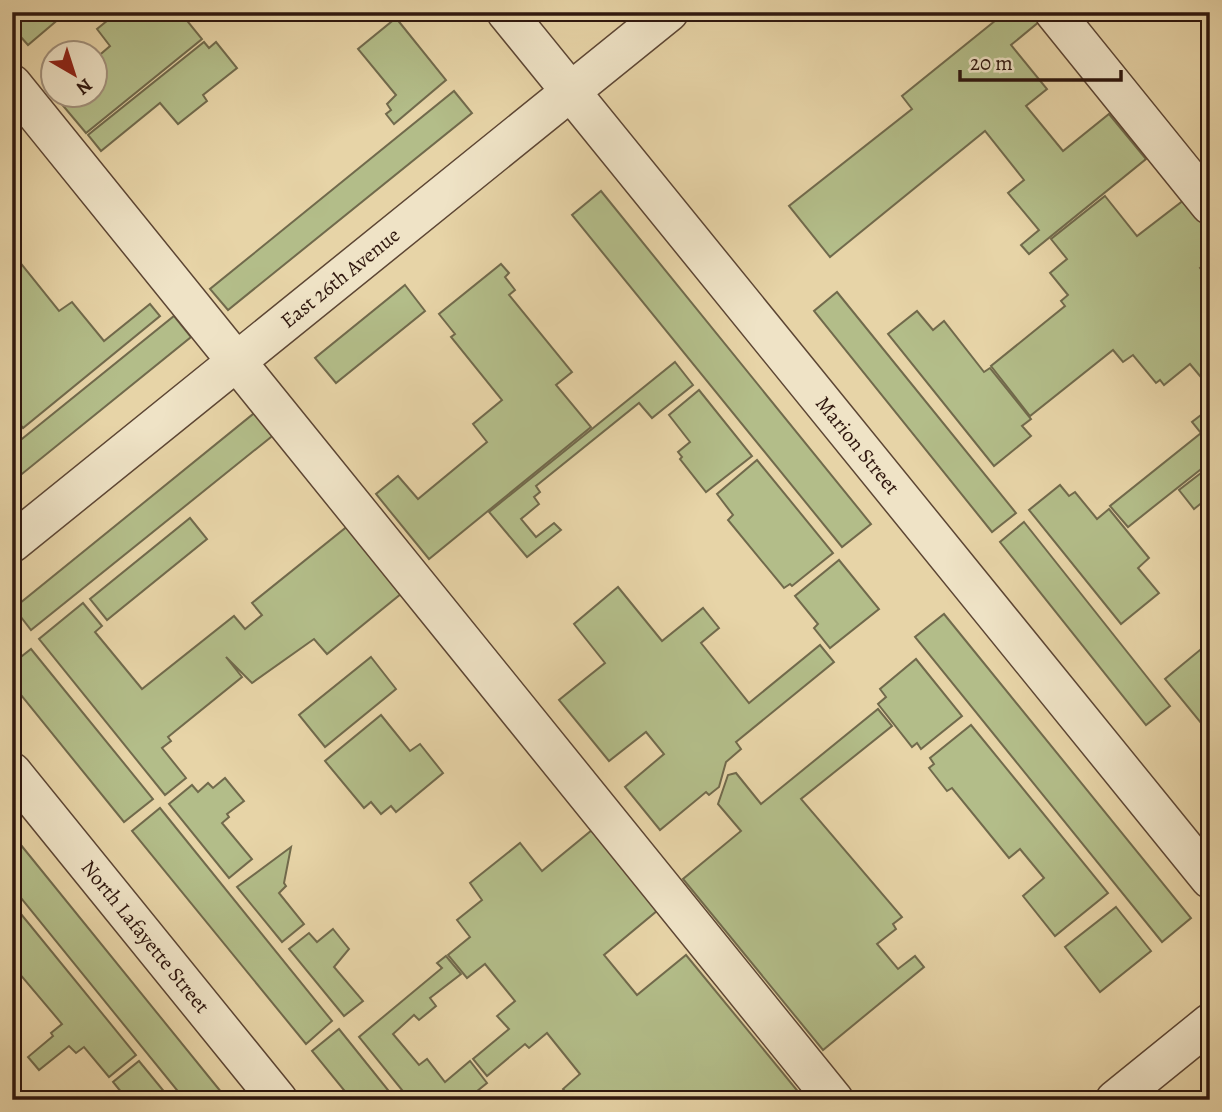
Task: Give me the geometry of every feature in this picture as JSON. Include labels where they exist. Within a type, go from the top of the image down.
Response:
[{"type":"street","name":"Marion Street","points":[[506,12],[1210,878]]},
{"type":"street","name":"East 26th Avenue","points":[[12,542],[668,12]]},
{"type":"street","points":[[1054,12],[1210,205]]},
{"type":"street","points":[[12,84],[834,1100]]},
{"type":"street","name":"North Lafayette Street","points":[[12,772],[278,1100]]},
{"type":"street","points":[[1115,1100],[1210,1023]]},
{"type":"green space","points":[[12,12],[67,12],[28,45],[12,27]]},
{"type":"green space","points":[[118,12],[180,12],[202,39],[86,133],[65,108],[108,108],[110,46],[108,38],[104,38],[97,29]]},
{"type":"green space","points":[[1006,12],[1033,12],[1040,21],[1011,45],[1047,89],[1026,106],[1063,151],[1109,114],[1146,159],[1029,254],[1021,245],[1039,230],[1008,193],[1024,180],[985,131],[830,257],[789,206],[912,109],[902,96]]},
{"type":"green space","points":[[396,18],[446,80],[394,124],[386,114],[391,110],[387,104],[396,95],[358,49]]},
{"type":"green space","points":[[204,42],[209,48],[216,42],[237,68],[203,95],[207,101],[178,124],[160,103],[101,151],[88,135]]},
{"type":"green space","points":[[454,91],[472,113],[228,310],[210,289]]},
{"type":"green space","points":[[601,191],[871,524],[842,547],[572,215]]},
{"type":"green space","points":[[1105,196],[1137,236],[1184,200],[1210,232],[1210,260],[1200,268],[1210,281],[1210,388],[1190,364],[1164,385],[1160,380],[1156,383],[1133,355],[1123,362],[1113,350],[1030,416],[991,366],[1065,306],[1061,301],[1068,295],[1050,273],[1067,259],[1051,239]]},
{"type":"green space","points":[[12,239],[20,250],[14,255],[59,311],[72,302],[104,341],[150,304],[160,316],[23,428],[12,415]]},
{"type":"green space","points":[[501,264],[509,273],[505,277],[515,290],[509,295],[572,372],[556,385],[591,427],[429,559],[376,494],[398,476],[418,499],[487,442],[473,424],[502,400],[451,337],[455,334],[439,314]]},
{"type":"green space","points":[[405,285],[425,311],[336,383],[315,358]]},
{"type":"green space","points":[[837,292],[1016,513],[992,532],[814,311]]},
{"type":"green space","points":[[917,311],[933,330],[944,321],[984,372],[990,368],[1031,419],[1022,426],[1031,436],[994,466],[888,334]]},
{"type":"green space","points":[[174,316],[191,337],[12,482],[12,447]]},
{"type":"green space","points":[[675,362],[693,385],[652,418],[639,403],[536,486],[540,492],[534,497],[539,504],[521,519],[536,537],[554,523],[561,530],[527,557],[489,512]]},
{"type":"green space","points":[[699,390],[752,456],[706,492],[680,459],[682,457],[678,452],[690,442],[669,415]]},
{"type":"green space","points":[[1210,408],[1210,462],[1128,527],[1110,506],[1201,433],[1192,422]]},
{"type":"green space","points":[[258,410],[276,433],[31,630],[14,608]]},
{"type":"green space","points":[[757,460],[833,553],[792,586],[790,584],[784,588],[728,520],[733,515],[717,494]]},
{"type":"green space","points":[[1210,466],[1210,487],[1204,492],[1209,497],[1194,509],[1179,490]]},
{"type":"green space","points":[[1060,485],[1069,496],[1075,492],[1097,519],[1109,509],[1149,558],[1138,568],[1159,593],[1121,624],[1029,510]]},
{"type":"green space","points":[[190,518],[207,539],[107,620],[90,599]]},
{"type":"green space","points":[[1024,522],[1170,706],[1146,725],[1000,542]]},
{"type":"green space","points":[[349,525],[402,593],[327,654],[314,639],[252,683],[226,657],[242,677],[168,737],[171,741],[162,748],[186,778],[165,795],[39,639],[83,603],[102,626],[95,632],[142,689],[234,616],[245,629],[262,615],[252,603]]},
{"type":"green space","points":[[839,560],[879,609],[830,648],[814,628],[818,624],[795,596]]},
{"type":"green space","points":[[618,587],[662,641],[703,608],[719,628],[701,643],[749,703],[820,645],[834,662],[736,742],[741,749],[726,762],[719,787],[709,795],[706,792],[660,830],[625,787],[664,754],[646,732],[609,761],[559,700],[605,663],[574,624]]},
{"type":"green space","points":[[944,614],[1191,918],[1162,942],[915,637]]},
{"type":"green space","points":[[1206,645],[1210,646],[1210,734],[1165,679]]},
{"type":"green space","points":[[31,649],[153,799],[124,822],[12,684],[12,664]]},
{"type":"green space","points":[[371,657],[396,689],[325,747],[299,715]]},
{"type":"green space","points":[[916,659],[962,716],[921,749],[917,743],[912,747],[878,704],[886,697],[880,689]]},
{"type":"green space","points":[[878,709],[892,726],[801,799],[902,917],[893,924],[896,929],[877,944],[898,969],[915,956],[924,967],[823,1050],[683,879],[741,831],[718,804],[728,775],[736,773],[761,804]]},
{"type":"green space","points":[[381,715],[410,751],[420,744],[443,773],[396,812],[391,806],[381,814],[371,802],[364,808],[325,761]]},
{"type":"green space","points":[[971,725],[1108,893],[1055,936],[1023,896],[1044,878],[1020,849],[1009,858],[952,788],[947,791],[929,768],[934,764],[930,758]]},
{"type":"green space","points":[[225,778],[244,801],[227,814],[229,817],[222,823],[252,859],[229,878],[169,804],[192,785],[198,792],[208,783],[213,788]]},
{"type":"green space","points":[[160,808],[332,1021],[306,1044],[132,831]]},
{"type":"green space","points":[[592,830],[658,910],[604,955],[637,995],[686,955],[805,1100],[572,1100],[563,1089],[580,1074],[547,1033],[529,1048],[525,1044],[487,1076],[473,1059],[509,1029],[497,1016],[515,1001],[485,964],[467,978],[448,955],[470,937],[457,920],[482,900],[470,883],[520,843],[542,871]]},
{"type":"green space","points":[[12,834],[226,1098],[224,1100],[185,1100],[12,887]]},
{"type":"green space","points":[[291,847],[284,883],[286,886],[279,893],[304,924],[282,942],[237,887]]},
{"type":"green space","points":[[12,903],[136,1055],[109,1077],[84,1047],[76,1053],[69,1046],[39,1070],[28,1057],[53,1036],[51,1033],[62,1024],[19,973],[12,978]]},
{"type":"green space","points":[[1116,907],[1151,951],[1100,992],[1065,947]]},
{"type":"green space","points":[[333,929],[349,949],[334,967],[363,1001],[344,1016],[289,949],[309,933],[317,942]]},
{"type":"green space","points":[[446,956],[461,974],[430,998],[436,1006],[419,1020],[414,1015],[393,1034],[419,1065],[427,1059],[445,1082],[470,1061],[487,1083],[466,1100],[410,1100],[359,1037],[442,968],[437,963]]},
{"type":"green space","points":[[339,1029],[396,1100],[352,1100],[312,1051]]},
{"type":"green space","points":[[139,1061],[171,1100],[124,1100],[126,1098],[113,1082]]}]
